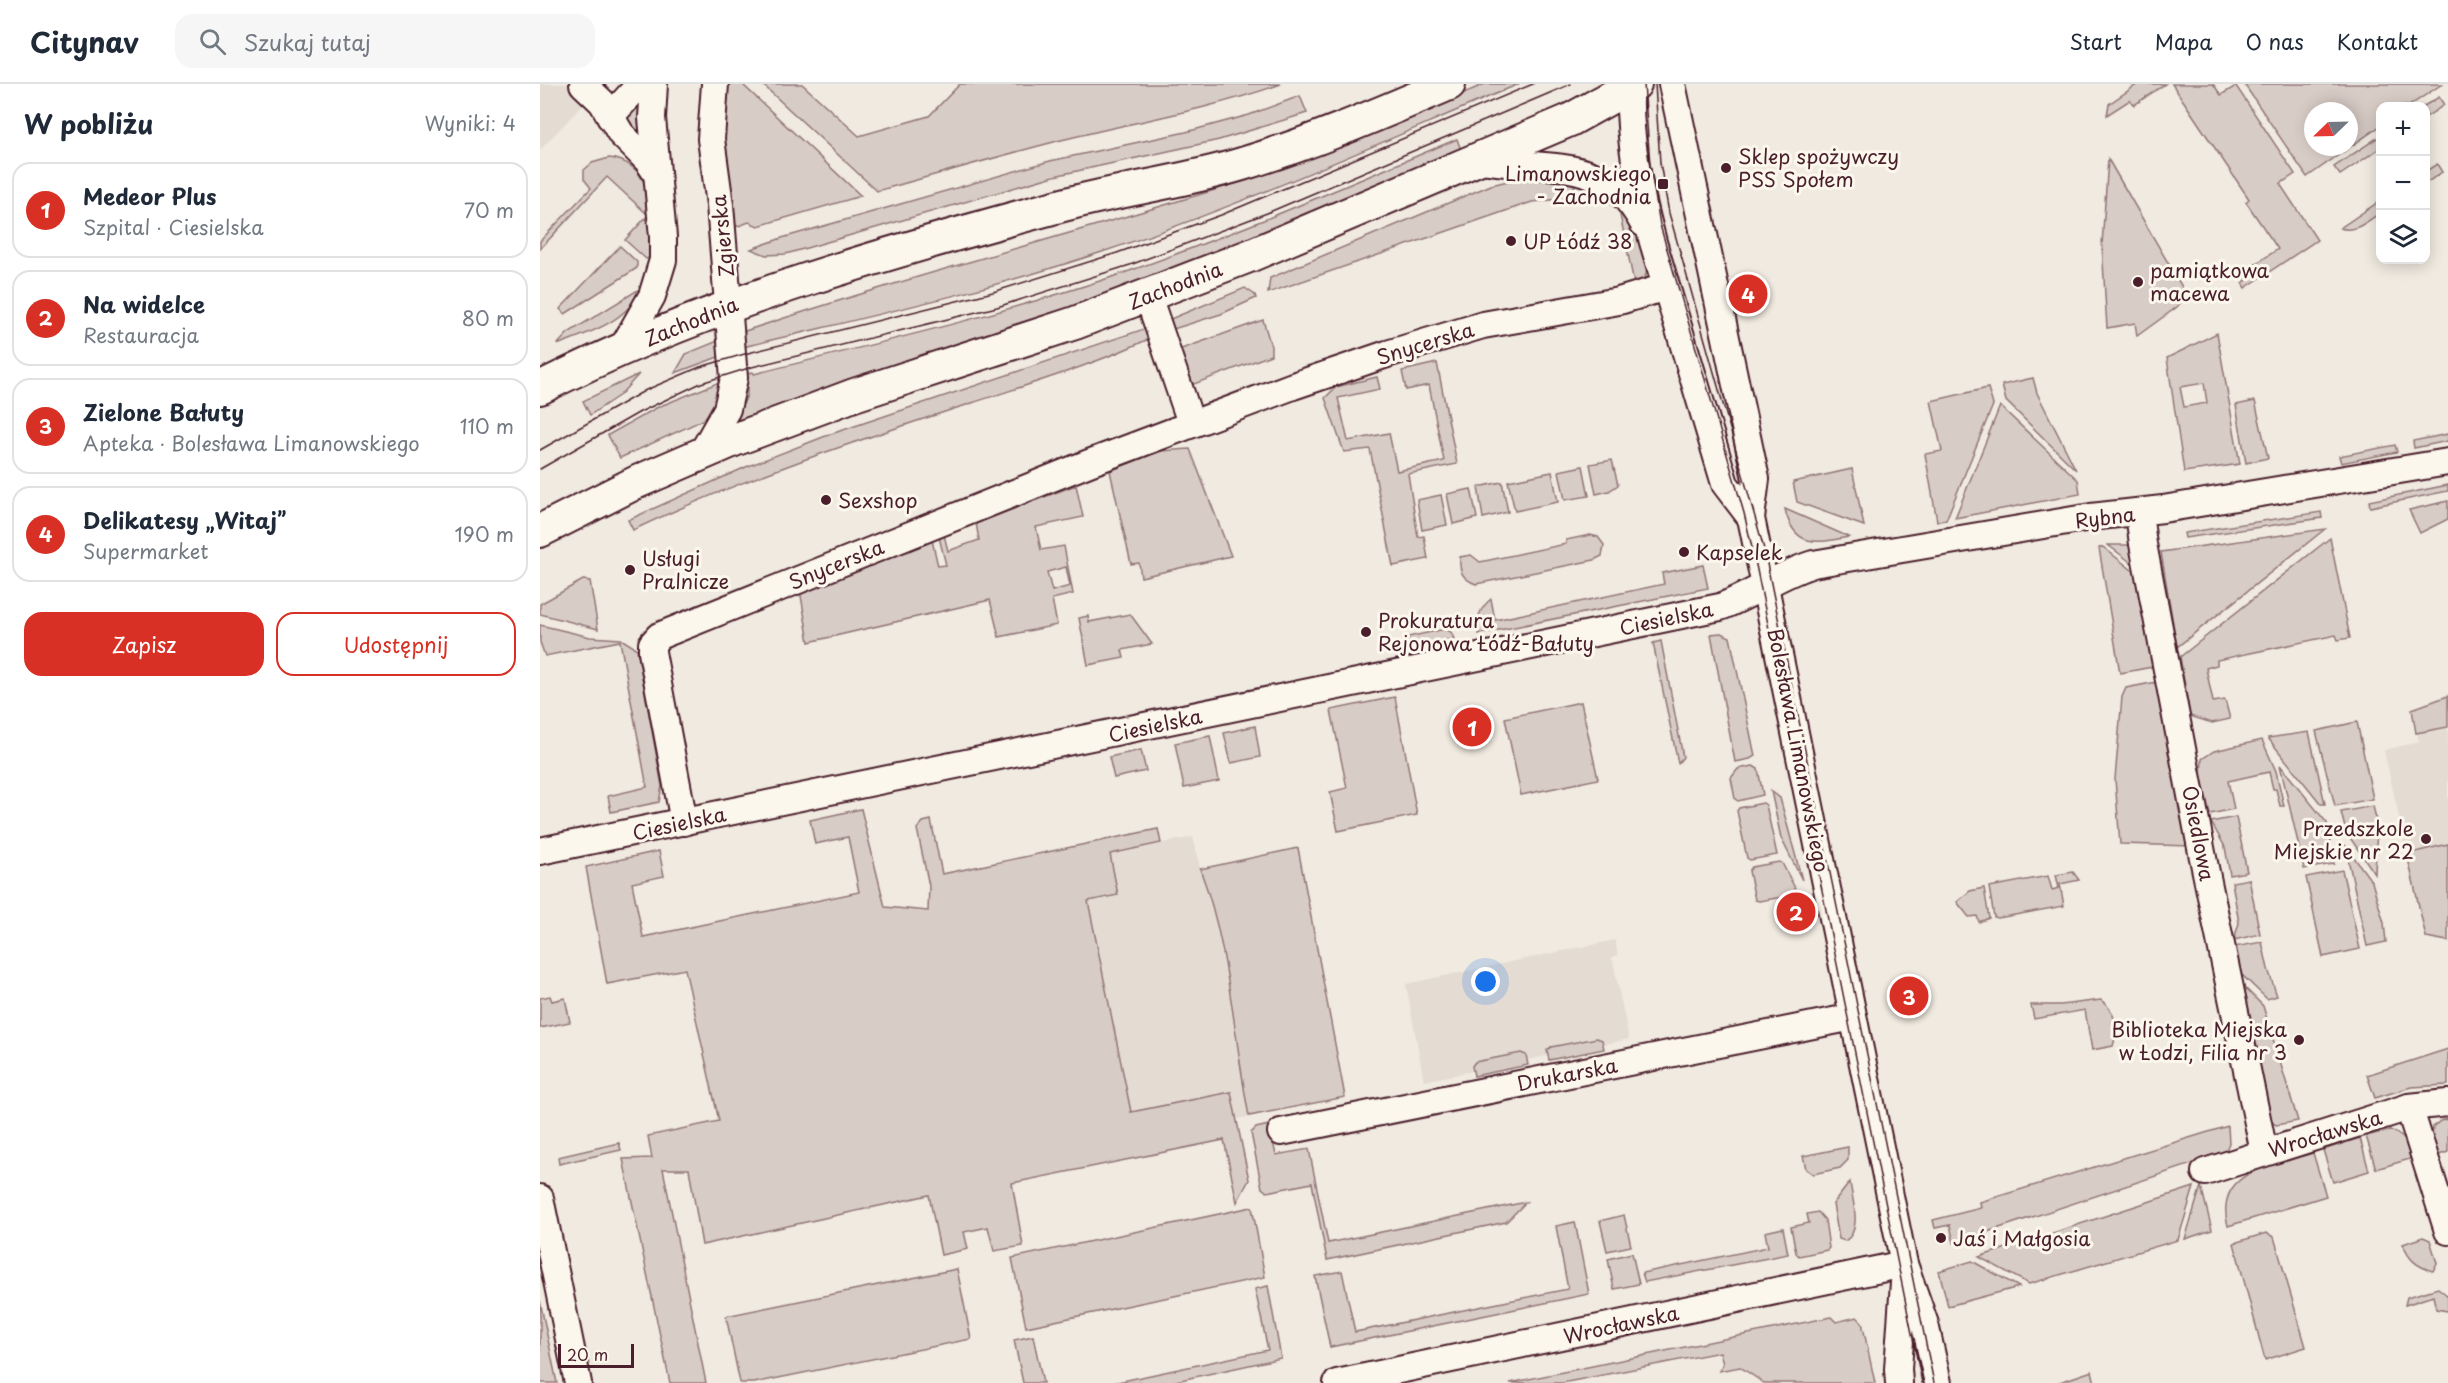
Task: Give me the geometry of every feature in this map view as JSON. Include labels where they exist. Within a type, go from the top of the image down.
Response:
[{"type":"main road","name":"Zachodnia","points":[[622,349],[729,305],[825,274],[1063,205],[1243,164],[1341,129],[1449,84]]},
{"type":"main road","name":"Zachodnia","points":[[702,453],[807,412],[1148,296],[1583,114],[1632,85]]},
{"type":"main road","points":[[540,388],[622,349]]},
{"type":"main road","points":[[540,531],[627,487],[702,453]]},
{"type":"street","points":[[583,84],[602,102],[621,134],[648,161],[657,174]]},
{"type":"street","points":[[610,117],[640,84]]},
{"type":"street","points":[[622,349],[645,310],[661,268],[663,237],[652,118],[654,84]]},
{"type":"street","name":"Zgierska","points":[[702,453],[721,422],[732,393],[734,373],[711,139],[715,84]]},
{"type":"street","name":"Bolesława Limanowskiego","points":[[1672,84],[1756,479],[1751,518],[1853,1017],[1904,1264],[1925,1324],[1938,1383]]},
{"type":"street","name":"Bolesława Limanowskiego","points":[[1632,85],[1633,143],[1642,199],[1653,242],[1725,484],[1751,518]]},
{"type":"street","points":[[1477,159],[1507,165],[1554,165],[1602,180],[1628,199],[1653,242]]},
{"type":"street","name":"Snycerska","points":[[684,822],[652,652],[652,644],[659,636],[1191,423],[1293,386],[1483,325],[1619,301],[1666,287]]},
{"type":"street","points":[[1148,296],[1191,423]]},
{"type":"street","name":"Rybna","points":[[1766,586],[1791,572],[1813,564],[2091,517],[2139,513],[2448,462]]},
{"type":"street","name":"Osiedlowa","points":[[2139,513],[2204,865],[2264,1152]]},
{"type":"street","name":"Ciesielska","points":[[540,851],[1720,607],[1766,586]]},
{"type":"street","name":"Drukarska","points":[[1281,1132],[1853,1017]]},
{"type":"street","name":"Wrocławska","points":[[2205,1172],[2409,1107],[2448,1103]]},
{"type":"street","points":[[2409,1107],[2448,1231]]},
{"type":"street","points":[[540,1198],[578,1383]]},
{"type":"street","name":"Bolesława Limanowskiego","points":[[1899,1383],[1898,1370],[1905,1297],[1904,1264]]},
{"type":"street","name":"Wrocławska","points":[[1337,1383],[1904,1264]]},
{"type":"shaded area","points":[[540,84],[567,84],[586,101],[540,150]]},
{"type":"shaded area","points":[[728,84],[742,84],[861,196],[758,226],[749,222],[736,227],[724,138]]},
{"type":"shaded area","points":[[762,84],[802,84],[859,136],[929,116],[960,84],[1281,84],[1224,102],[1050,143],[877,191]]},
{"type":"shaded area","points":[[1485,84],[1519,84],[1260,193],[1155,234],[1058,266],[970,291],[747,346],[744,349],[742,332],[1263,175],[1263,173],[1338,147]]},
{"type":"shaded area","points":[[2138,84],[2165,84],[2134,105],[2130,100],[2107,115],[2109,104]]},
{"type":"shaded area","points":[[2172,84],[2213,84],[2221,95],[2236,86],[2295,174],[2280,184],[2317,240],[2245,288],[2242,283],[2247,280],[2242,273],[2278,249],[2246,202],[2249,199]]},
{"type":"shaded area","points":[[2244,84],[2442,84],[2415,102],[2376,102],[2376,129],[2358,141],[2358,102],[2304,102],[2304,156],[2337,156],[2307,177]]},
{"type":"shaded area","points":[[643,94],[645,140],[627,124],[625,111]]},
{"type":"shaded area","points":[[1300,96],[1307,113],[1219,140],[1054,176],[786,254],[766,255],[751,249],[1050,161],[1186,132],[1249,115]]},
{"type":"shaded area","points":[[2439,97],[2444,105],[2430,114],[2430,102]]},
{"type":"shaded area","points":[[1457,139],[1461,150],[1111,295],[829,387],[736,421],[747,395],[747,373],[753,372],[754,374],[934,329],[1112,277],[1243,228]]},
{"type":"shaded area","points":[[2376,139],[2376,151],[2340,175],[2334,167],[2350,156],[2358,156],[2358,151]]},
{"type":"shaded area","points":[[609,158],[625,162],[644,182],[650,211],[651,257],[646,259],[625,240],[648,215],[607,177],[540,249],[540,241],[591,188],[584,179],[584,170],[592,163]]},
{"type":"shaded area","points":[[2108,159],[2182,287],[2182,301],[2177,307],[2137,336],[2135,323],[2107,328],[2102,245]]},
{"type":"shaded area","points":[[2437,164],[2442,172],[2430,180],[2430,168]]},
{"type":"shaded area","points":[[1529,176],[1576,182],[1570,198],[1532,202],[1268,293],[1270,278],[1491,185]]},
{"type":"shaded area","points":[[2376,204],[2376,216],[2366,223],[2351,229],[2340,228]]},
{"type":"shaded area","points":[[1618,205],[1637,235],[1646,259],[1647,270],[1643,280],[1635,288]]},
{"type":"shaded area","points":[[620,246],[637,262],[637,268],[565,314],[560,309]]},
{"type":"shaded area","points":[[641,288],[627,310],[617,318],[594,331],[557,345],[568,333]]},
{"type":"shaded area","points":[[1245,288],[1256,298],[1221,314],[1167,331],[1168,320]]},
{"type":"shaded area","points":[[1263,320],[1271,346],[1271,355],[1194,384],[1186,378],[1173,352]]},
{"type":"shaded area","points":[[1147,328],[1155,336],[1088,364],[800,461],[674,511],[633,530],[628,520],[746,467],[831,434]]},
{"type":"shaded area","points":[[2217,333],[2240,464],[2184,472],[2167,358]],"holes":[[[2204,383],[2207,403],[2184,407],[2180,387]]]},
{"type":"shaded area","points":[[720,340],[721,356],[675,373],[686,354]]},
{"type":"shaded area","points":[[1437,363],[1457,464],[1408,474],[1418,537],[1424,536],[1428,559],[1393,566],[1370,449],[1344,452],[1325,398],[1336,387],[1377,377],[1380,389],[1338,398],[1348,441],[1389,433],[1397,471],[1444,461],[1429,385],[1406,390],[1402,371]]},
{"type":"shaded area","points":[[639,374],[620,395],[590,415],[583,401]]},
{"type":"shaded area","points":[[2033,378],[2037,393],[2076,470],[2006,401],[2002,385]]},
{"type":"shaded area","points":[[722,381],[714,408],[703,420],[620,458],[608,435],[658,407]]},
{"type":"shaded area","points":[[1988,388],[1993,405],[1946,520],[1937,521],[1925,454],[1942,451],[1931,401]]},
{"type":"shaded area","points":[[2255,401],[2268,458],[2246,463],[2236,405]]},
{"type":"shaded area","points":[[2000,406],[2078,480],[2080,494],[1955,518]]},
{"type":"shaded area","points":[[2448,434],[2448,441],[2414,448],[2413,441]]},
{"type":"shaded area","points":[[2395,445],[2397,452],[2341,463],[2339,456]]},
{"type":"shaded area","points":[[1190,449],[1231,556],[1141,577],[1139,563],[1131,564],[1110,471],[1160,451]]},
{"type":"shaded area","points":[[1612,460],[1618,485],[1609,491],[1596,494],[1590,464]]},
{"type":"shaded area","points":[[1583,466],[1589,496],[1565,500],[1559,471]]},
{"type":"shaded area","points":[[1852,469],[1864,526],[1797,502],[1793,482]]},
{"type":"shaded area","points":[[1552,472],[1558,502],[1515,511],[1508,481]]},
{"type":"shaded area","points":[[1502,482],[1508,512],[1483,518],[1478,487]]},
{"type":"shaded area","points":[[1076,485],[1083,517],[1036,527],[1041,550],[1064,546],[1073,594],[1052,599],[1057,625],[999,637],[990,600],[809,642],[800,590],[932,540],[938,566],[946,565],[939,537],[944,535],[948,551],[979,540],[976,523]],"holes":[[[1066,567],[1070,586],[1052,591],[1047,572]]]},
{"type":"shaded area","points":[[2448,485],[2448,491],[2370,507],[2369,501]]},
{"type":"shaded area","points":[[1471,489],[1477,518],[1453,524],[1447,494]]},
{"type":"shaded area","points":[[1441,495],[1447,525],[1422,530],[1417,500]]},
{"type":"shaded area","points":[[2448,501],[2448,519],[2420,533],[2409,510]]},
{"type":"shaded area","points":[[1785,509],[1849,537],[1818,541],[1801,537],[1794,531]]},
{"type":"shaded area","points":[[2321,512],[2322,518],[2185,538],[2184,533]]},
{"type":"shaded area","points":[[2325,529],[2177,647],[2161,552]]},
{"type":"shaded area","points":[[1590,535],[1598,537],[1604,545],[1602,556],[1594,560],[1476,584],[1467,580],[1461,570],[1460,557],[1471,555],[1480,562],[1566,544],[1566,540]]},
{"type":"shaded area","points":[[2330,538],[2350,638],[2338,640],[2336,635],[2217,660],[2217,665],[2206,668],[2213,702],[2225,700],[2230,719],[2212,723],[2190,716],[2180,657]]},
{"type":"shaded area","points":[[2108,545],[2135,545],[2141,570]]},
{"type":"shaded area","points":[[2103,547],[2142,578],[2156,660],[2152,667],[2120,673],[2099,548]]},
{"type":"shaded area","points":[[1703,565],[1708,588],[1479,634],[1479,615],[1491,599],[1495,620],[1664,584],[1662,573]]},
{"type":"shaded area","points":[[583,580],[590,581],[598,629],[540,614],[540,604]]},
{"type":"shaded area","points":[[1130,614],[1152,644],[1122,650],[1124,658],[1088,665],[1079,618],[1088,616],[1089,622]]},
{"type":"shaded area","points":[[540,625],[590,637],[621,639],[637,649],[662,786],[659,802],[611,812],[608,796],[647,787],[620,641],[545,656],[540,642]]},
{"type":"shaded area","points":[[1445,629],[1451,632],[1454,639],[1409,647],[1408,637]]},
{"type":"shaded area","points":[[1721,633],[1730,637],[1755,756],[1735,762],[1711,634]]},
{"type":"shaded area","points":[[1661,641],[1683,757],[1678,763],[1653,643]]},
{"type":"shaded area","points":[[2157,682],[2193,846],[2120,844],[2115,779],[2122,697],[2126,688]]},
{"type":"shaded area","name":"Przedszkole Miejskie nr 22","points":[[2448,694],[2448,929],[2426,937],[2384,750],[2419,742],[2412,709]]},
{"type":"shaded area","points":[[2448,696],[2448,727],[2416,733],[2412,709]]},
{"type":"shaded area","points":[[1395,697],[1417,815],[1338,831],[1330,792],[1347,788],[1331,710]]},
{"type":"shaded area","points":[[1581,702],[1598,779],[1521,795],[1505,718]]},
{"type":"shaded area","points":[[2357,722],[2373,799],[2335,806],[2316,731]]},
{"type":"shaded area","points":[[1255,726],[1260,757],[1231,763],[1224,733]]},
{"type":"shaded area","points":[[2309,732],[2325,804],[2321,804],[2268,738]]},
{"type":"shaded area","points":[[1210,736],[1219,781],[1184,788],[1175,743]]},
{"type":"shaded area","points":[[2262,740],[2276,771],[2284,806],[2280,806],[2269,772],[2228,781],[2234,809],[2210,814],[2201,775],[2202,759],[2214,751]]},
{"type":"shaded area","points":[[1141,750],[1146,771],[1114,778],[1109,757]]},
{"type":"shaded area","points":[[2280,765],[2327,823],[2334,864],[2304,869]]},
{"type":"shaded area","points":[[1753,766],[1758,769],[1763,795],[1738,801],[1735,799],[1731,778],[1738,769]]},
{"type":"shaded area","points":[[1771,791],[1780,798],[1802,880],[1781,838]]},
{"type":"shaded area","points":[[1763,803],[1766,805],[1777,855],[1750,860],[1747,858],[1737,811],[1739,808]]},
{"type":"shaded area","points":[[2373,806],[2377,823],[2375,874],[2346,832],[2341,812]]},
{"type":"shaded area","points":[[861,809],[885,907],[928,911],[929,886],[917,829],[923,822],[931,820],[942,874],[1158,829],[1161,843],[1110,854],[1118,895],[1088,901],[1131,1112],[1231,1092],[1249,1180],[1237,1202],[1224,1140],[1012,1183],[1023,1246],[994,1251],[988,1227],[964,1232],[968,1249],[941,1255],[929,1195],[702,1245],[689,1169],[663,1169],[706,1383],[670,1383],[623,1159],[652,1158],[648,1136],[719,1121],[685,969],[607,984],[586,867],[659,851],[664,876],[632,883],[643,937],[859,892],[848,837],[815,844],[810,820]]},
{"type":"shaded area","points":[[2236,817],[2247,872],[2230,875],[2225,847],[2211,822]]},
{"type":"shaded area","points":[[1193,837],[1200,869],[1298,848],[1345,1097],[970,1173],[1104,855]]},
{"type":"shaded area","points":[[2448,844],[2448,941],[2426,937],[2407,854]]},
{"type":"shaded area","points":[[2345,845],[2372,882],[2384,923],[2386,942],[2367,946]]},
{"type":"shaded area","points":[[1298,848],[1345,1097],[1249,1116],[1218,929],[1200,869]]},
{"type":"shaded area","points":[[1782,863],[1797,892],[1795,895],[1755,900],[1749,871],[1752,867]]},
{"type":"shaded area","points":[[2342,870],[2360,949],[2323,957],[2306,877]]},
{"type":"shaded area","points":[[2073,872],[2079,880],[2060,884],[2064,906],[1994,917],[1989,887],[2048,876],[2052,890],[2059,888],[2056,875]]},
{"type":"shaded area","points":[[2249,879],[2260,934],[2234,940],[2239,923],[2232,882]]},
{"type":"shaded area","points":[[1984,888],[1989,918],[1979,922],[1977,916],[1969,917],[1957,902],[1970,891]]},
{"type":"shaded area","points":[[1615,940],[1618,955],[1612,957],[1629,1039],[1424,1081],[1406,984]]},
{"type":"shaded area","points":[[2262,942],[2277,996],[2267,999],[2241,974],[2234,947]]},
{"type":"shaded area","points":[[2235,978],[2263,1006],[2298,1121],[2276,1125],[2268,1120]]},
{"type":"shaded area","points":[[550,996],[552,1001],[565,998],[570,1022],[540,1028],[540,998]]},
{"type":"shaded area","points":[[2101,1000],[2113,1015],[2116,1027],[2115,1040],[2113,1046],[2092,1050],[2085,1010],[2034,1019],[2031,1005],[2061,1005]]},
{"type":"shaded area","points":[[1597,1038],[1602,1040],[1604,1049],[1549,1060],[1547,1050],[1551,1047]]},
{"type":"shaded area","points":[[2448,1049],[2448,1085],[2411,1087],[2375,1098],[2367,1075]]},
{"type":"shaded area","points":[[1521,1053],[1526,1055],[1528,1065],[1474,1076],[1472,1066],[1475,1062]]},
{"type":"shaded area","points":[[2448,1119],[2448,1152],[2439,1155],[2432,1136],[2433,1127],[2440,1121]]},
{"type":"shaded area","points":[[1269,1125],[1276,1155],[1309,1149],[1328,1243],[1526,1202],[1506,1222],[1327,1260],[1312,1183],[1267,1192],[1262,1188],[1251,1133],[1256,1128]]},
{"type":"shaded area","points":[[2228,1126],[2229,1143],[2225,1153],[1954,1243],[1950,1225],[1935,1228],[1933,1220],[1981,1208],[1980,1202]]},
{"type":"shaded area","points":[[2390,1130],[2405,1141],[2413,1158],[2376,1169],[2366,1136]]},
{"type":"shaded area","points":[[2360,1138],[2369,1171],[2333,1182],[2323,1150]]},
{"type":"shaded area","points":[[619,1143],[621,1150],[559,1164],[558,1157]]},
{"type":"shaded area","points":[[1848,1147],[1848,1160],[1840,1168],[1813,1174],[1806,1169],[1803,1156]]},
{"type":"shaded area","points":[[2313,1153],[2326,1196],[2228,1226],[2226,1207],[2229,1193],[2238,1181],[2265,1167]]},
{"type":"shaded area","points":[[1850,1182],[1855,1222],[1854,1230],[1845,1241],[1839,1239],[1833,1204]]},
{"type":"shaded area","points":[[2201,1186],[2212,1230],[2185,1239]]},
{"type":"shaded area","points":[[2194,1187],[2178,1240],[2029,1284],[1979,1257]]},
{"type":"shaded area","points":[[1252,1207],[1265,1277],[1026,1327],[1012,1258]]},
{"type":"shaded area","points":[[1818,1212],[1825,1220],[1829,1248],[1799,1256],[1796,1253],[1791,1227],[1809,1223],[1807,1214]]},
{"type":"shaded area","points":[[1624,1215],[1631,1246],[1607,1251],[1600,1221]]},
{"type":"shaded area","points":[[1575,1222],[1589,1294],[1330,1347],[1315,1276],[1342,1271],[1355,1332],[1568,1289],[1556,1226]]},
{"type":"shaded area","points":[[1783,1228],[1788,1254],[1645,1282],[1642,1273],[1768,1247],[1765,1232]]},
{"type":"shaded area","points":[[2266,1233],[2274,1237],[2306,1347],[2265,1360],[2234,1243]]},
{"type":"shaded area","points":[[2423,1237],[2430,1240],[2437,1263],[2433,1271],[2414,1262],[2403,1244]]},
{"type":"shaded area","points":[[1632,1253],[1639,1284],[1614,1289],[1608,1259]]},
{"type":"shaded area","points":[[1972,1261],[2019,1287],[1948,1306],[1939,1271]]},
{"type":"shaded area","points":[[957,1269],[971,1339],[754,1383],[740,1383],[726,1316]]},
{"type":"shaded area","points":[[1268,1286],[1281,1358],[1167,1383],[1113,1383],[1268,1350],[1255,1289]]},
{"type":"shaded area","points":[[2438,1288],[2448,1296],[2448,1311],[2436,1309],[2433,1296],[2405,1305],[2407,1297]]},
{"type":"shaded area","points":[[540,1301],[557,1383],[540,1383]]},
{"type":"shaded area","points":[[1831,1317],[1836,1322],[1857,1317],[1862,1322],[1875,1383],[1764,1383],[1740,1367],[1719,1371],[1723,1364],[1720,1352],[1562,1383],[1510,1383]]},
{"type":"shaded area","points":[[1033,1336],[1043,1383],[1023,1383],[1014,1340]]},
{"type":"shaded area","points":[[2092,1371],[2095,1383],[2057,1383]]},
{"type":"tram line","points":[[540,450],[646,390],[700,367],[993,292],[1117,253],[1221,215],[1533,84]]},
{"type":"tram line","points":[[540,469],[640,412],[701,383],[752,367],[997,307],[1130,265],[1267,213],[1571,84]]},
{"type":"tram line","points":[[1644,84],[1650,165],[1660,225],[1744,513],[1756,565],[1922,1383]]},
{"type":"tram line","points":[[1655,84],[1660,163],[1669,213],[1764,549],[1934,1383]]},
{"type":"place","name":"Sklep spożywczy PSS Społem","points":[[1726,168]]},
{"type":"place","name":"Limanowskiego - Zachodnia","points":[[1663,184]]},
{"type":"place","name":"UP Łódź 38","points":[[1511,241]]},
{"type":"place","name":"pamiątkowa macewa","points":[[2138,282]]},
{"type":"place","name":"Delikatesy „Witaj”","points":[[1748,294]]},
{"type":"place","name":"Sexshop","points":[[826,500]]},
{"type":"place","name":"Kapselek","points":[[1684,552]]},
{"type":"place","name":"Usługi Pralnicze","points":[[630,570]]},
{"type":"place","name":"Prokuratura Rejonowa Łódź-Bałuty","points":[[1366,632]]},
{"type":"place","name":"Medeor Plus","points":[[1472,727]]},
{"type":"place","name":"Przedszkole Miejskie nr 22","points":[[2426,839]]},
{"type":"place","name":"Na widelce","points":[[1796,912]]},
{"type":"place","name":"Zielone Bałuty","points":[[1909,996]]},
{"type":"place","name":"Biblioteka Miejska w Łodzi, Filia nr 3","points":[[2299,1040]]},
{"type":"place","name":"Jaś i Małgosia","points":[[1941,1238]]}]
